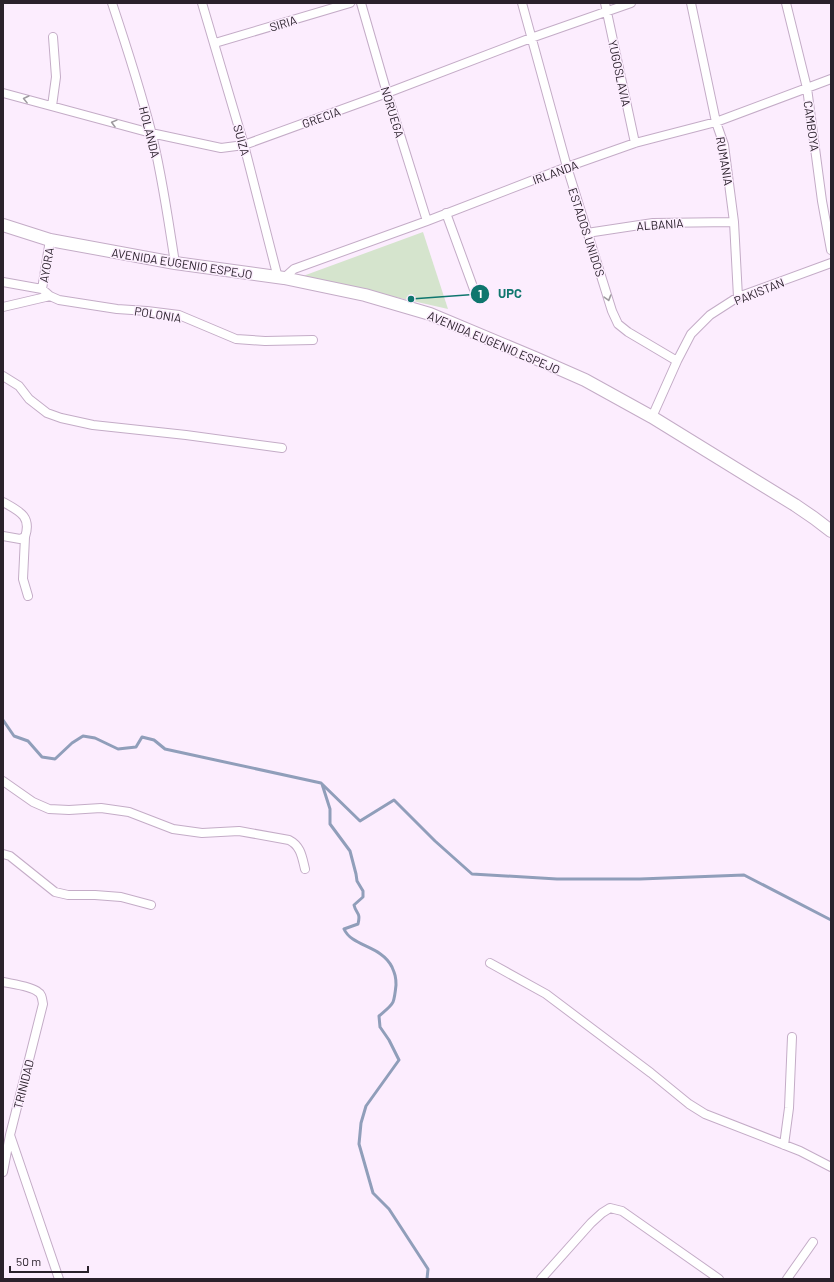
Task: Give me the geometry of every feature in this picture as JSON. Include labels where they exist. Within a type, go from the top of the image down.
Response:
[{"type":"main road","name":"AVENIDA EUGENIO ESPEJO","points":[[3,225],[50,240],[175,263],[281,278],[365,295],[430,314],[585,380],[652,417],[795,505],[831,531]]},
{"type":"street","name":"HOLANDA","points":[[112,3],[129,54],[151,133],[163,189],[175,263]]},
{"type":"street","name":"SUIZA","points":[[202,3],[281,278]]},
{"type":"street","name":"SIRIA","points":[[215,44],[350,3]]},
{"type":"street","name":"NORUEGA","points":[[362,3],[387,93],[427,221]]},
{"type":"street","name":"ESTADOS UNIDOS","points":[[522,3],[567,167],[612,311],[618,324],[628,332],[677,360]]},
{"type":"street","name":"YUGOSLAVIA","points":[[605,3],[635,143]]},
{"type":"street","name":"GRECIA","points":[[3,93],[151,133],[221,148],[244,146],[531,38],[631,3]]},
{"type":"street","name":"RUMANIA","points":[[692,3],[716,122],[724,145],[734,222],[738,297]]},
{"type":"street","name":"CAMBOYA","points":[[786,3],[807,88],[822,201],[831,250]]},
{"type":"street","points":[[52,106],[56,77],[53,37]]},
{"type":"street","name":"IRLANDA","points":[[281,278],[294,269],[427,221],[567,167],[635,143],[716,122],[831,79]]},
{"type":"street","points":[[446,213],[476,295]]},
{"type":"street","name":"ALBANIA","points":[[587,233],[653,223],[734,222]]},
{"type":"street","name":"AYORA","points":[[42,289],[50,240]]},
{"type":"street","name":"PAKISTAN","points":[[652,417],[677,360],[691,334],[710,315],[738,297],[831,263]]},
{"type":"street","points":[[3,282],[42,289]]},
{"type":"street","name":"POLONIA","points":[[42,289],[50,296],[59,300],[179,315],[236,338],[265,341],[314,340]]},
{"type":"street","points":[[3,307],[50,296]]},
{"type":"street","points":[[3,376],[18,386],[29,399],[47,413],[61,418],[93,425],[186,435],[282,448]]},
{"type":"street","points":[[3,502],[19,512],[26,520],[28,528],[25,537],[22,579],[28,596]]},
{"type":"street","points":[[3,536],[20,539],[25,537]]},
{"type":"street","points":[[3,781],[33,802],[49,809],[69,810],[101,808],[129,812],[173,829],[202,833],[239,831],[290,840],[295,843],[300,851],[305,869]]},
{"type":"street","points":[[3,854],[10,856],[55,892],[68,895],[121,897],[151,905]]},
{"type":"street","points":[[490,963],[546,994],[689,1104],[705,1114],[800,1151],[831,1167]]},
{"type":"street","name":"TRINIDAD","points":[[3,982],[39,992],[43,1004],[10,1135]]},
{"type":"street","points":[[784,1145],[789,1108],[792,1037]]},
{"type":"street","points":[[3,1172],[10,1135]]},
{"type":"street","points":[[10,1135],[59,1279]]},
{"type":"street","points":[[541,1279],[591,1223],[602,1212],[610,1208],[622,1211],[719,1279]]},
{"type":"street","points":[[787,1279],[813,1242]]},
{"type":"green space","points":[[423,232],[448,309],[303,276]]},
{"type":"waterway","points":[[3,720],[14,736],[28,741],[42,757],[55,759],[72,743],[83,736],[95,738],[118,749],[136,747],[142,737],[154,740],[165,749],[321,783],[360,821],[394,800],[435,841],[472,874],[557,879],[640,879],[744,875],[831,920]]},
{"type":"waterway","points":[[322,784],[330,809],[330,824],[350,851],[357,881],[363,891],[363,897],[354,905],[359,915],[358,924],[344,929],[353,939],[381,954],[392,967],[396,980],[394,1000],[379,1016],[380,1027],[389,1040],[399,1060],[366,1106],[361,1123],[359,1144],[373,1193],[389,1209],[428,1269],[427,1279]]},
{"type":"place","name":"UPC","points":[[411,299]]}]
